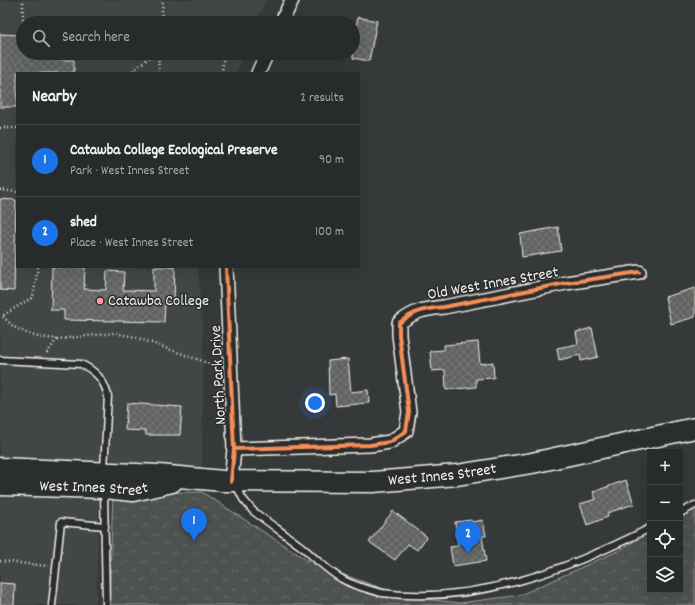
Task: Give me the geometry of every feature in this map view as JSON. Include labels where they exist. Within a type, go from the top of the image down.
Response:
[{"type":"main road","name":"West Innes Street","points":[[0,468],[104,481],[133,491],[185,478],[232,482],[373,482],[457,475],[540,461],[695,428]]},
{"type":"main road","name":"West Innes Street","points":[[0,486],[104,481]]},
{"type":"street","points":[[284,16],[292,0]]},
{"type":"street","points":[[258,72],[264,60]]},
{"type":"street","name":"North Park Drive","points":[[226,268],[234,449],[232,482]]},
{"type":"street","name":"Old West Innes Street","points":[[234,449],[370,445],[390,442],[406,431],[409,412],[399,336],[399,323],[412,313],[425,308],[451,306],[566,283],[639,272]]},
{"type":"lane","points":[[0,360],[81,364],[92,369],[106,385],[108,396],[104,481],[106,605]]},
{"type":"lane","points":[[232,482],[253,511],[343,580],[403,599],[425,600],[469,598],[544,579],[647,530]]},
{"type":"lane","points":[[683,511],[695,505]]},
{"type":"lane","points":[[52,605],[62,522],[105,526]]},
{"type":"path","points":[[23,0],[23,16]]},
{"type":"path","points":[[162,16],[163,0]]},
{"type":"path","points":[[131,72],[146,60]]},
{"type":"path","points":[[158,72],[159,60]]},
{"type":"path","points":[[222,72],[223,60]]},
{"type":"path","points":[[0,128],[16,128]]},
{"type":"path","points":[[0,190],[16,192]]},
{"type":"path","points":[[38,268],[34,297],[1,316],[14,327],[28,334],[58,339],[114,333],[135,337],[216,366]]},
{"type":"path","points":[[39,362],[58,339]]},
{"type":"path","points":[[0,561],[56,567]]},
{"type":"shaded area","name":"Catawba College","points":[[0,0],[266,0],[259,16],[16,16],[16,60],[241,60],[236,72],[16,72],[16,268],[198,268],[203,334],[202,480],[100,457],[96,605],[0,605]]},
{"type":"green space","points":[[202,492],[313,564],[407,597],[460,603],[520,595],[620,550],[647,533],[647,593],[683,593],[683,509],[695,502],[695,605],[109,605],[113,493]]},
{"type":"building","points":[[360,17],[377,21],[369,61],[360,59]]},
{"type":"building","points":[[0,34],[16,35],[16,60],[74,60],[74,72],[16,72],[16,107],[0,107]]},
{"type":"building","points":[[0,199],[16,200],[14,291],[0,290]]},
{"type":"building","points":[[558,227],[561,251],[522,257],[520,234]]},
{"type":"building","points":[[52,268],[85,268],[84,289],[106,290],[107,271],[124,272],[123,290],[154,291],[154,268],[175,268],[174,302],[165,302],[164,322],[64,320],[64,310],[51,310]]},
{"type":"building","points":[[695,288],[695,317],[671,324],[665,297]]},
{"type":"building","points":[[592,328],[598,357],[581,361],[580,355],[559,360],[557,348],[578,344],[576,332]]},
{"type":"building","points":[[478,342],[480,364],[493,362],[494,378],[476,379],[476,387],[446,390],[445,370],[432,371],[430,351],[444,350],[444,345]]},
{"type":"building","points":[[348,359],[351,392],[368,390],[369,403],[336,406],[335,394],[329,395],[328,361]]},
{"type":"building","points":[[127,403],[182,407],[180,435],[146,435],[146,431],[125,430]]},
{"type":"building","points":[[626,480],[634,504],[607,513],[608,517],[587,525],[580,504],[596,499],[593,492]]},
{"type":"building","points":[[393,511],[427,537],[417,550],[408,544],[395,560],[369,542]]},
{"type":"building","points":[[471,520],[472,522],[483,520],[486,536],[482,536],[486,561],[453,566],[450,547],[458,546],[455,522]]},
{"type":"building","points":[[0,583],[15,584],[14,605],[0,605]]},
{"type":"cycle path","points":[[226,268],[234,449],[231,482]]},
{"type":"cycle path","points":[[234,449],[370,445],[390,442],[406,431],[409,412],[399,335],[399,323],[415,313],[425,310],[566,283],[639,272]]},
{"type":"place","name":"Catawba College","points":[[100,301]]},
{"type":"place","name":"Catawba College Ecological Preserve","points":[[194,541]]},
{"type":"place","name":"shed","points":[[468,554]]}]
